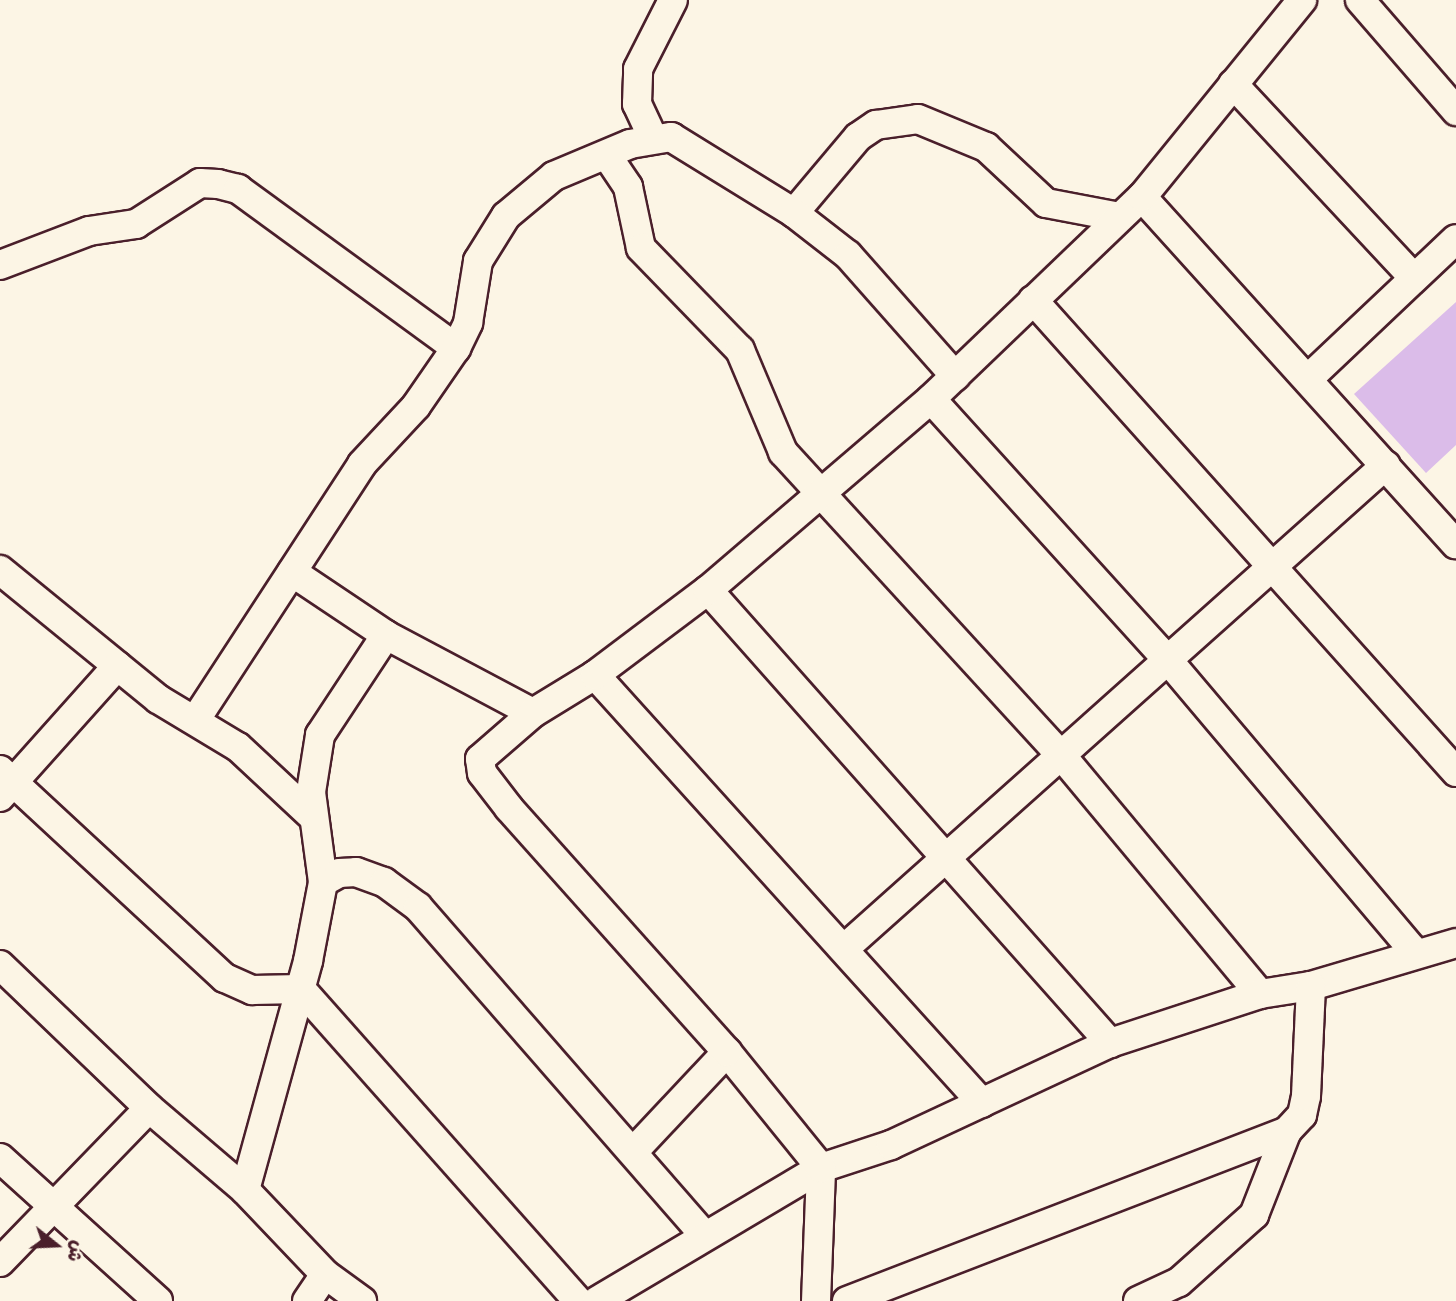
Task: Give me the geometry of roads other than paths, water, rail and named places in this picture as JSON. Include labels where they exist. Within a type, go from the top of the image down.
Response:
[{"type":"street","points":[[653,138],[637,104],[638,69],[673,0]]},
{"type":"street","points":[[816,1301],[821,1168],[727,1052],[482,773],[484,752],[533,713],[595,675],[708,590],[931,399],[1142,197],[1302,0]]},
{"type":"street","points":[[1360,0],[1456,111]]},
{"type":"street","points":[[1233,84],[1414,278]]},
{"type":"street","points":[[794,213],[859,137],[876,125],[918,119],[986,148],[1046,203],[1120,217]]},
{"type":"street","points":[[196,719],[362,464],[416,407],[456,348],[468,323],[478,261],[506,216],[554,176],[608,158],[653,138],[671,137],[794,213],[848,255],[955,376]]},
{"type":"street","points":[[608,158],[628,187],[641,248],[740,350],[783,452],[1061,755],[1261,994]]},
{"type":"street","points":[[0,265],[89,231],[136,224],[200,183],[218,184],[238,189],[456,348]]},
{"type":"street","points":[[1142,197],[1309,378],[1456,544]]},
{"type":"street","points":[[1309,378],[1456,239]]},
{"type":"street","points":[[1033,300],[1456,772]]},
{"type":"street","points":[[931,399],[1167,659],[1416,954]]},
{"type":"street","points":[[845,948],[949,859],[1272,564],[1386,465]]},
{"type":"street","points":[[0,570],[158,699],[196,719],[238,747],[313,817]]},
{"type":"street","points":[[292,572],[386,635],[533,713]]},
{"type":"street","points":[[708,590],[1110,1043]]},
{"type":"street","points":[[244,1190],[301,989],[323,882],[311,792],[320,734],[386,635]]},
{"type":"street","points":[[117,666],[4,783],[225,978],[252,990],[301,989],[578,1301]]},
{"type":"street","points":[[595,675],[845,948],[982,1103]]},
{"type":"street","points":[[323,882],[339,873],[356,872],[384,882],[418,906],[634,1151],[704,1235]]},
{"type":"street","points":[[597,1301],[704,1235],[821,1168],[891,1145],[1110,1043],[1261,994],[1311,986],[1456,943]]},
{"type":"street","points":[[0,965],[149,1108],[244,1190],[325,1274],[362,1301]]},
{"type":"street","points":[[1138,1301],[1179,1282],[1247,1224],[1287,1131],[1302,1115],[1306,1096],[1311,986]]},
{"type":"street","points":[[634,1151],[727,1052]]},
{"type":"street","points":[[0,1262],[149,1108]]},
{"type":"street","points":[[847,1301],[1287,1131]]},
{"type":"street","points":[[0,1157],[158,1301]]},
{"type":"street","points":[[307,1301],[325,1274]]}]
